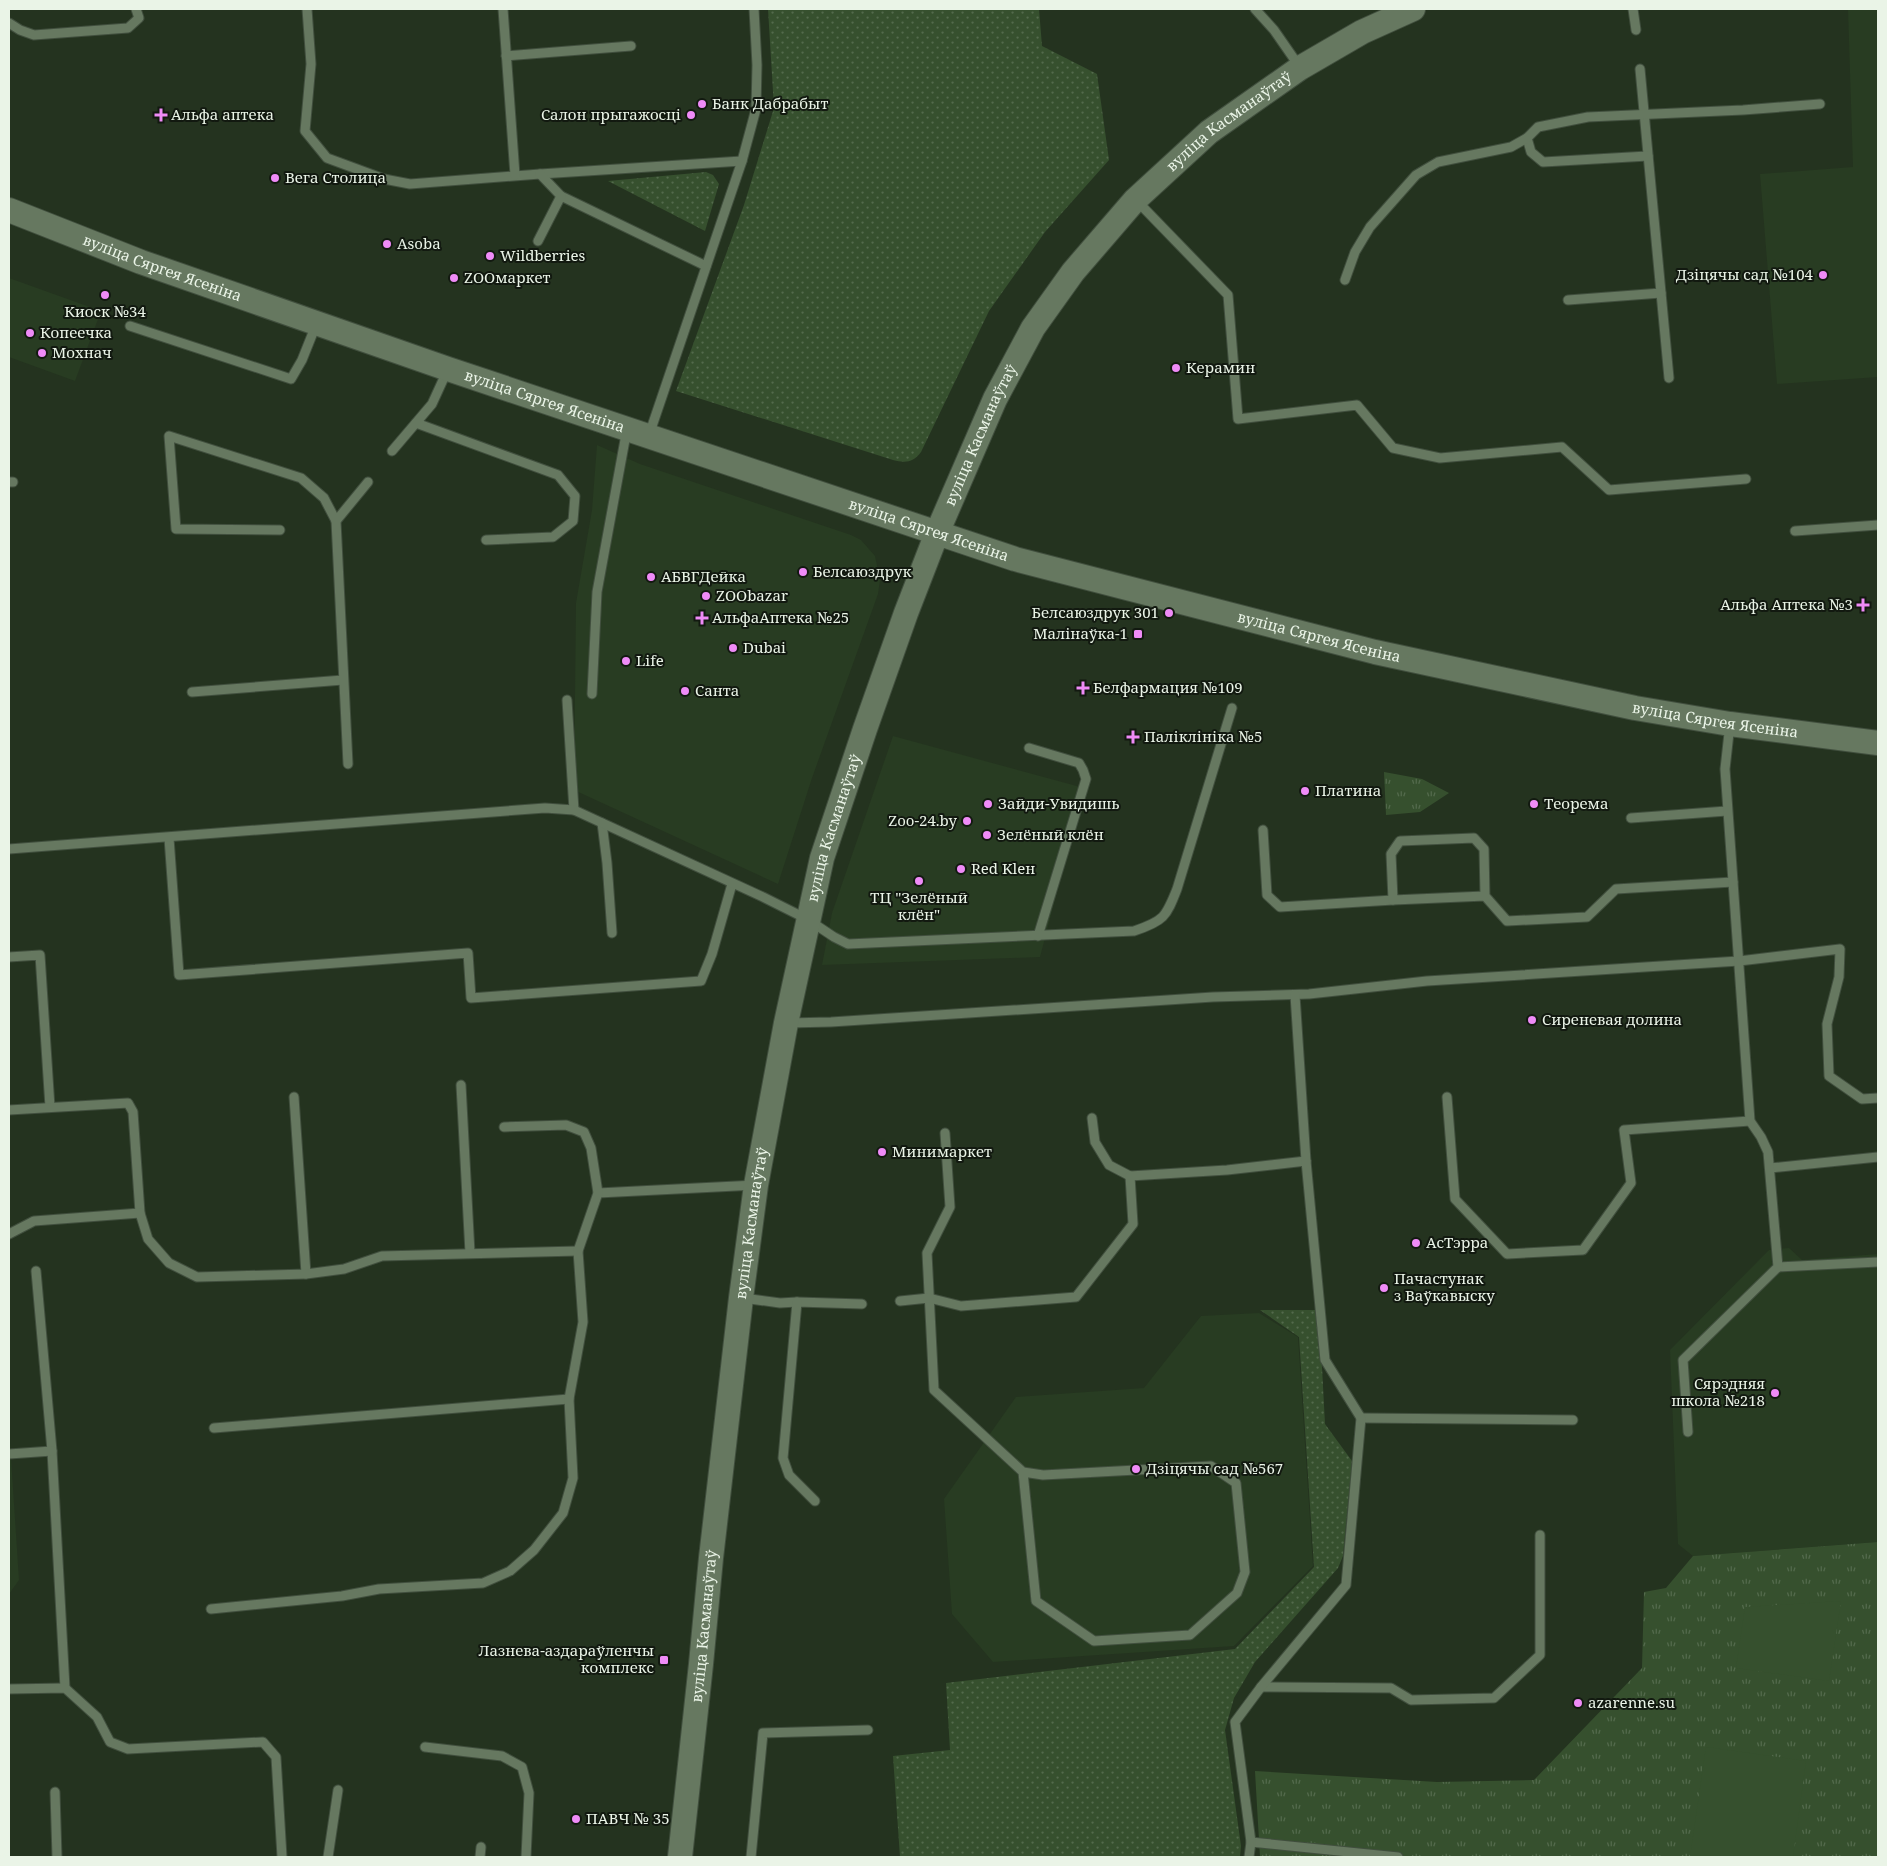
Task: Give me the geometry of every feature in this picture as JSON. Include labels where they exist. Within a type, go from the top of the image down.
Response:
[{"type":"street","name":"вуліца Касманаўтаў","points":[[680,1857],[702,1664],[711,1558],[741,1298],[756,1185],[786,1023],[807,919],[822,858],[860,742],[937,533],[995,399],[1033,328],[1073,272],[1135,200],[1209,132],[1300,68],[1362,32],[1413,9]]},
{"type":"street","name":"вуліца Сяргея Ясеніна","points":[[9,210],[141,262],[448,368],[1015,559],[1375,652],[1635,708],[1730,724],[1878,743]]},
{"type":"lane","points":[[9,23],[20,30],[34,35],[128,28],[139,18],[136,9]]},
{"type":"lane","points":[[307,9],[311,64],[305,131],[327,158],[384,179],[410,184],[742,161]]},
{"type":"lane","points":[[503,9],[515,176]]},
{"type":"lane","points":[[592,694],[597,592],[638,432],[706,266],[742,161],[756,109],[754,9]]},
{"type":"lane","points":[[1255,9],[1274,30],[1300,68]]},
{"type":"lane","points":[[1633,9],[1636,30]]},
{"type":"lane","points":[[506,56],[631,46]]},
{"type":"lane","points":[[1640,70],[1669,378]]},
{"type":"lane","points":[[1345,280],[1355,252],[1370,227],[1416,175],[1438,162],[1511,147],[1527,138],[1538,127],[1580,119],[1820,104]]},
{"type":"lane","points":[[1527,138],[1531,152],[1543,162],[1648,156]]},
{"type":"lane","points":[[540,174],[561,196],[706,266]]},
{"type":"lane","points":[[538,240],[561,196]]},
{"type":"lane","points":[[1135,200],[1228,294],[1238,419],[1357,405],[1393,448],[1440,458],[1562,447],[1609,490],[1746,479]]},
{"type":"lane","points":[[1568,300],[1661,293]]},
{"type":"lane","points":[[130,326],[292,379],[302,360],[317,322]]},
{"type":"lane","points":[[392,451],[432,404],[448,368]]},
{"type":"lane","points":[[416,422],[558,475],[575,496],[573,521],[553,537],[486,540]]},
{"type":"lane","points":[[280,530],[176,529],[169,436],[301,478],[324,498],[336,521],[348,764]]},
{"type":"lane","points":[[336,521],[368,482]]},
{"type":"lane","points":[[1795,531],[1878,525]]},
{"type":"lane","points":[[192,692],[343,680]]},
{"type":"lane","points":[[567,700],[574,810]]},
{"type":"lane","points":[[9,849],[545,808],[574,810],[763,897],[807,919],[848,944],[1134,931],[1154,924],[1167,913],[1177,889],[1232,708]]},
{"type":"lane","points":[[1730,724],[1725,769],[1750,1121],[1761,1136],[1768,1152],[1778,1267]]},
{"type":"lane","points":[[1029,748],[1079,763],[1084,770],[1086,779],[1038,936]]},
{"type":"lane","points":[[1631,818],[1728,811]]},
{"type":"lane","points":[[602,822],[612,933]]},
{"type":"lane","points":[[1262,830],[1267,895],[1280,906],[1485,896]]},
{"type":"lane","points":[[169,838],[179,975],[468,953],[471,998],[702,981],[712,954],[732,884]]},
{"type":"lane","points":[[1393,900],[1391,854],[1400,841],[1474,838],[1484,849],[1485,896],[1507,921],[1586,917],[1616,889],[1733,882]]},
{"type":"lane","points":[[786,1023],[831,1022],[1213,997],[1295,995],[1427,981],[1739,961],[1840,949],[1839,977],[1828,1024],[1829,1076],[1862,1099],[1878,1098]]},
{"type":"lane","points":[[9,957],[40,955],[50,1107]]},
{"type":"lane","points":[[1249,1857],[1251,1842],[1235,1722],[1261,1687],[1346,1585],[1361,1418],[1325,1360],[1306,1161],[1295,995]]},
{"type":"lane","points":[[461,1084],[470,1253]]},
{"type":"lane","points":[[294,1097],[306,1274]]},
{"type":"lane","points":[[1447,1097],[1455,1199],[1507,1254],[1583,1250],[1631,1183],[1624,1130],[1750,1121]]},
{"type":"lane","points":[[9,1110],[128,1103],[133,1112],[140,1213],[148,1239],[169,1263],[197,1277],[225,1278],[306,1274],[344,1269],[382,1256],[578,1251]]},
{"type":"lane","points":[[1092,1118],[1095,1142],[1109,1165],[1130,1176],[1227,1170],[1306,1161]]},
{"type":"lane","points":[[211,1609],[342,1596],[379,1589],[483,1582],[510,1571],[534,1550],[563,1513],[573,1478],[569,1399],[583,1322],[578,1251],[598,1193],[591,1148],[584,1132],[566,1125],[504,1127]]},
{"type":"lane","points":[[945,1133],[950,1207],[927,1253],[934,1390],[1024,1472],[1043,1475],[1211,1466],[1236,1483],[1245,1572],[1237,1593],[1190,1635],[1094,1641],[1036,1601],[1024,1472]]},
{"type":"lane","points":[[1770,1168],[1878,1157]]},
{"type":"lane","points":[[900,1301],[928,1298],[961,1306],[1076,1297],[1132,1224],[1130,1176]]},
{"type":"lane","points":[[598,1193],[756,1185]]},
{"type":"lane","points":[[9,1234],[34,1221],[140,1213]]},
{"type":"lane","points":[[1688,1432],[1683,1360],[1778,1267],[1878,1262]]},
{"type":"lane","points":[[36,1272],[52,1451],[65,1688]]},
{"type":"lane","points":[[741,1298],[780,1303],[862,1304]]},
{"type":"lane","points":[[797,1302],[782,1458],[789,1475],[815,1501]]},
{"type":"lane","points":[[214,1428],[569,1399]]},
{"type":"lane","points":[[1361,1418],[1573,1420]]},
{"type":"lane","points":[[9,1454],[52,1451]]},
{"type":"lane","points":[[1261,1687],[1391,1688],[1411,1700],[1494,1698],[1540,1655],[1540,1535]]},
{"type":"lane","points":[[9,1688],[65,1688],[97,1717],[110,1742],[128,1749],[263,1742],[276,1757],[282,1857]]},
{"type":"lane","points":[[751,1857],[763,1733],[868,1730]]},
{"type":"lane","points":[[425,1747],[502,1756],[522,1767],[529,1793],[526,1857]]},
{"type":"lane","points":[[328,1857],[338,1790]]},
{"type":"lane","points":[[52,1857],[57,1857],[56,1792]]},
{"type":"lane","points":[[1251,1842],[1398,1857]]},
{"type":"lane","points":[[480,1857],[481,1847]]},
{"type":"shaded area","name":"Дзіцячы сад №104","points":[[1848,9],[1878,9],[1878,377],[1777,384],[1760,174],[1853,167]]},
{"type":"shaded area","points":[[9,278],[101,311],[75,381],[9,357]]},
{"type":"shaded area","points":[[597,445],[640,464],[851,535],[861,540],[875,556],[880,580],[878,594],[812,778],[778,884],[574,790],[576,603],[592,510]]},
{"type":"shaded area","points":[[893,736],[1084,788],[1040,957],[822,965],[832,913]]},
{"type":"shaded area","name":"Сярэдняя школа №218","points":[[1789,1248],[1802,1260],[1878,1254],[1878,1542],[1693,1556],[1678,1544],[1670,1350],[1769,1250]]},
{"type":"shaded area","name":"Дзіцячы сад №567","points":[[1259,1313],[1298,1337],[1313,1566],[1234,1646],[993,1662],[952,1614],[944,1499],[1016,1397],[1144,1388],[1201,1316]]},
{"type":"shaded area","points":[[9,1427],[19,1580],[9,1594]]},
{"type":"green space","points":[[768,9],[1039,9],[1042,46],[1097,74],[1109,160],[1045,232],[989,311],[921,452],[915,458],[908,461],[893,460],[676,391],[744,205],[774,108]]},
{"type":"green space","points":[[706,172],[713,175],[719,184],[705,231],[608,181]]},
{"type":"green space","points":[[1384,772],[1422,779],[1449,793],[1420,812],[1386,815]]},
{"type":"green space","points":[[1260,1310],[1319,1310],[1325,1424],[1352,1461],[1343,1556],[1338,1568],[1255,1662],[1234,1698],[1225,1730],[1241,1846],[1240,1857],[900,1857],[893,1756],[950,1750],[946,1683],[1235,1649],[1314,1567],[1299,1337]]},
{"type":"green space","points":[[1878,1542],[1878,1857],[1260,1857],[1255,1771],[1437,1782],[1534,1780],[1642,1668],[1644,1592],[1666,1588],[1693,1556]]},
{"type":"green space","points":[[1841,1601],[1829,1681],[1736,1668],[1745,1607]]},
{"type":"green space","points":[[1706,1747],[1806,1761],[1793,1857],[1690,1857]]},
{"type":"place","name":"Банк Дабрабыт","points":[[702,104]]},
{"type":"place","name":"Альфа аптека","points":[[161,115]]},
{"type":"place","name":"Салон прыгажосці","points":[[691,115]]},
{"type":"place","name":"Вега Столица","points":[[275,178]]},
{"type":"place","name":"Asoba","points":[[387,244]]},
{"type":"place","name":"Wildberries","points":[[490,256]]},
{"type":"place","name":"Дзіцячы сад №104","points":[[1823,275]]},
{"type":"place","name":"ZOOмаркет","points":[[454,278]]},
{"type":"place","name":"Киоск №34","points":[[105,295]]},
{"type":"place","name":"Копеечка","points":[[30,333]]},
{"type":"place","name":"Мохнач","points":[[42,353]]},
{"type":"place","name":"Керамин","points":[[1176,368]]},
{"type":"place","name":"Белсаюздрук","points":[[803,572]]},
{"type":"place","name":"АБВГДейка","points":[[651,577]]},
{"type":"place","name":"ZOObazar","points":[[706,596]]},
{"type":"place","name":"Альфа Аптека №3","points":[[1863,605]]},
{"type":"place","name":"Белсаюздрук 301","points":[[1169,613]]},
{"type":"place","name":"АльфаАптека №25","points":[[702,618]]},
{"type":"place","name":"Малінаўка-1","points":[[1138,634]]},
{"type":"place","name":"Dubai","points":[[733,648]]},
{"type":"place","name":"Life","points":[[626,661]]},
{"type":"place","name":"Белфармация №109","points":[[1083,688]]},
{"type":"place","name":"Санта","points":[[685,691]]},
{"type":"place","name":"Паліклініка №5","points":[[1133,737]]},
{"type":"place","name":"Платина","points":[[1305,791]]},
{"type":"place","name":"Зайди-Увидишь","points":[[988,804]]},
{"type":"place","name":"Теорема","points":[[1534,804]]},
{"type":"place","name":"Zoo-24.by","points":[[967,821]]},
{"type":"place","name":"Зелёный клён","points":[[987,835]]},
{"type":"place","name":"Red Kleн","points":[[961,869]]},
{"type":"place","name":"ТЦ \"Зелёный клён\"","points":[[919,881]]},
{"type":"place","name":"Сиреневая долина","points":[[1532,1020]]},
{"type":"place","name":"Минимаркет","points":[[882,1152]]},
{"type":"place","name":"АсТэрра","points":[[1416,1243]]},
{"type":"place","name":"Пачастунак з Ваўкавыску","points":[[1384,1288]]},
{"type":"place","name":"Сярэдняя школа №218","points":[[1775,1393]]},
{"type":"place","name":"Дзіцячы сад №567","points":[[1136,1469]]},
{"type":"place","name":"Лазнева-аздараўленчы комплекс","points":[[664,1660]]},
{"type":"place","name":"azarenne.su","points":[[1578,1703]]},
{"type":"place","name":"ПАВЧ № 35","points":[[576,1819]]}]
